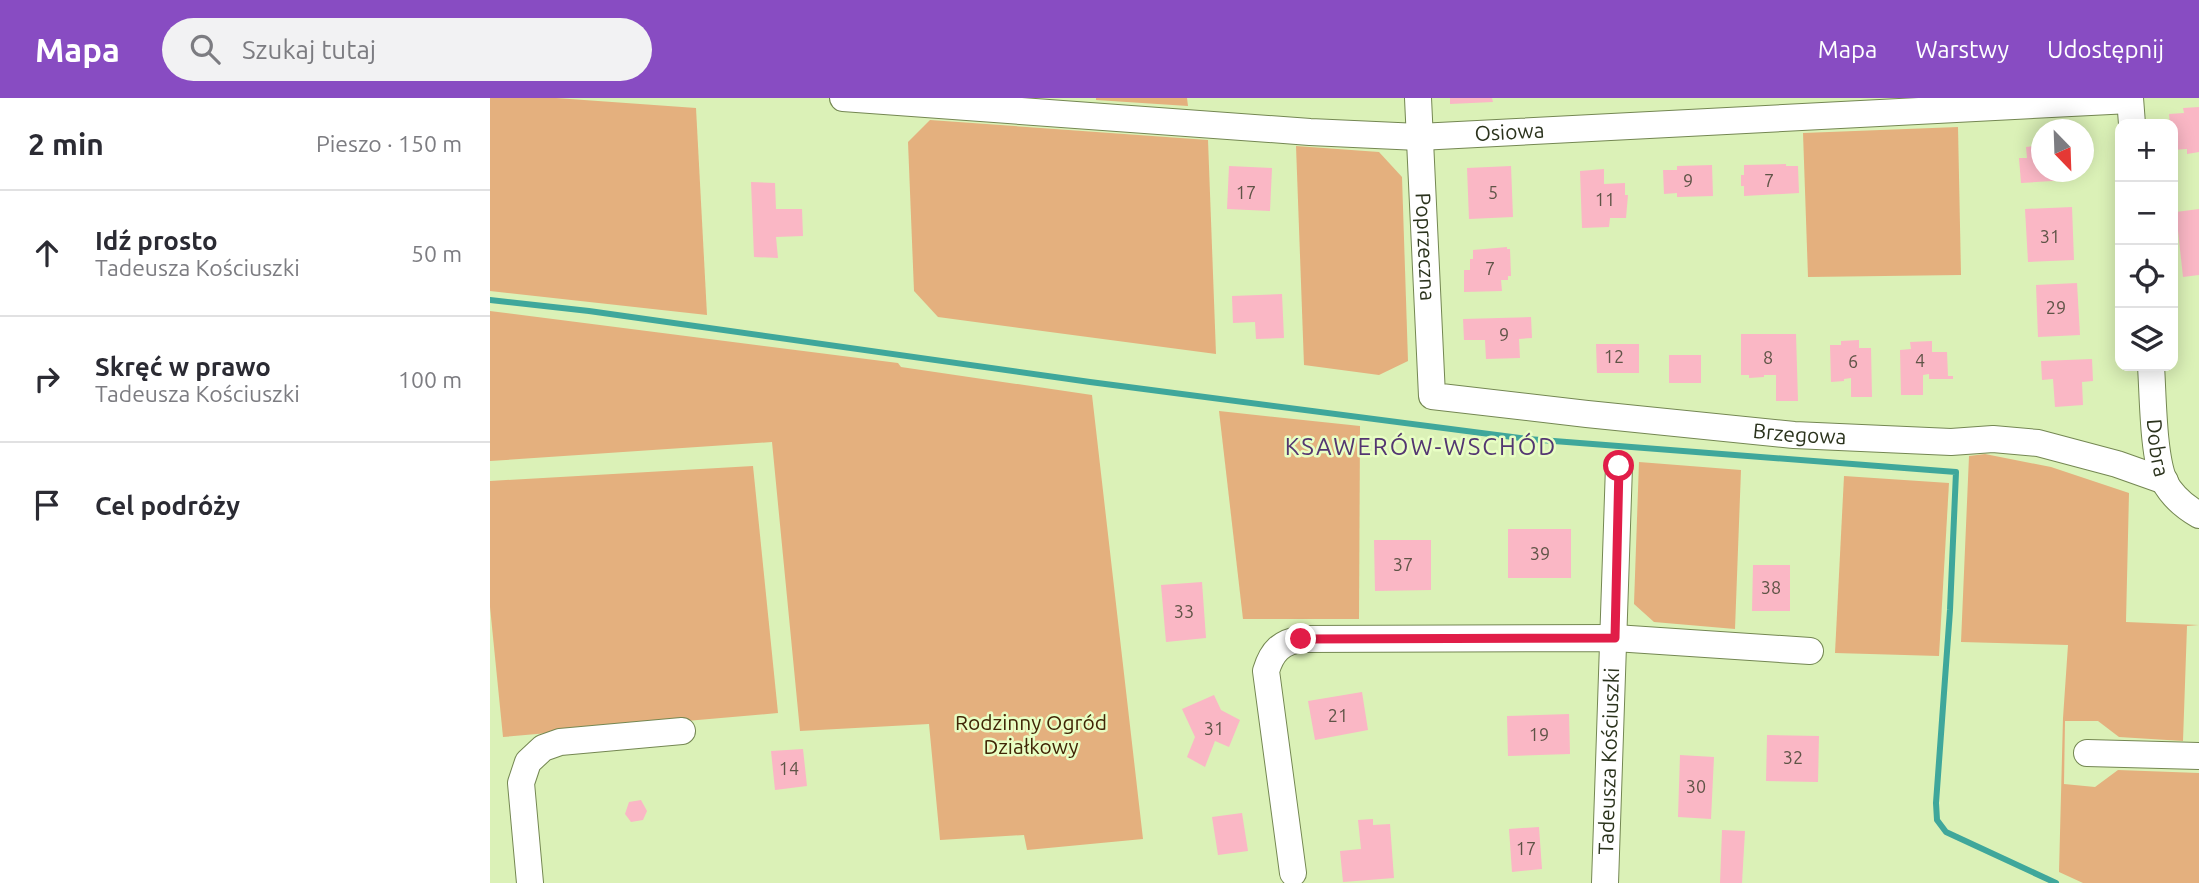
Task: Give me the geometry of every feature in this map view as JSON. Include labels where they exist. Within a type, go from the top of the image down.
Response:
[{"type":"street","name":"Osiowa","points":[[843,98],[891,99],[1310,132],[1419,137],[2131,108]]},
{"type":"street","name":"Poprzeczna","points":[[1418,98],[1432,396]]},
{"type":"street","name":"Dobra","points":[[2151,371],[2158,453],[2165,481],[2180,502],[2199,515]]},
{"type":"street","name":"Brzegowa","points":[[1432,396],[1794,435],[1951,442],[1993,439],[2038,443],[2117,464],[2165,481]]},
{"type":"street","name":"Tadeusza Kościuszki","points":[[1605,883],[1619,466]]},
{"type":"street","name":"Tadeusza Kościuszki","points":[[1293,873],[1266,671],[1270,657],[1278,647],[1290,640],[1615,638],[1811,652]]},
{"type":"street","points":[[530,883],[521,783],[528,762],[543,748],[560,742],[682,731]]},
{"type":"street","points":[[2087,753],[2199,756]]},
{"type":"green space","points":[[490,98],[556,98],[696,108],[707,315],[490,291]]},
{"type":"green space","points":[[1187,98],[1188,106],[1096,100]]},
{"type":"green space","points":[[930,120],[1208,140],[1216,354],[938,317],[914,291],[908,142]]},
{"type":"green space","points":[[1958,127],[1961,275],[1808,277],[1803,133]]},
{"type":"green space","points":[[1296,146],[1379,152],[1402,177],[1408,361],[1379,375],[1304,365]]},
{"type":"green space","name":"Rodzinny Ogród Działkowy","points":[[490,311],[898,363],[901,367],[1092,395],[1143,839],[1027,850],[1024,835],[940,840],[929,724],[800,731],[772,442],[490,461]]},
{"type":"green space","points":[[1219,411],[1360,426],[1359,619],[1243,619]]},
{"type":"green space","points":[[1985,454],[2051,467],[2129,493],[2126,622],[2199,625],[2187,626],[2183,741],[2119,737],[2098,721],[2065,721],[2064,784],[2095,787],[2118,770],[2199,773],[2199,883],[2083,883],[2059,872],[2063,718],[2068,645],[1961,642],[1969,456]]},
{"type":"green space","points":[[1639,462],[1741,470],[1735,629],[1654,622],[1634,604]]},
{"type":"green space","points":[[753,466],[778,713],[503,737],[490,607],[490,481]]},
{"type":"green space","points":[[1844,476],[1949,483],[1939,656],[1835,653]]},
{"type":"building","points":[[1450,98],[1492,98],[1493,102],[1450,104]]},
{"type":"building","points":[[2199,107],[2199,152],[2187,154],[2187,149],[2178,150],[2178,119],[2170,119],[2169,114],[2184,113],[2183,108]]},
{"type":"building","points":[[2031,146],[2031,182],[2037,182],[2021,183],[2019,158],[2027,158],[2026,147]]},
{"type":"building","points":[[1712,165],[1713,196],[1677,197],[1677,193],[1664,194],[1663,170],[1677,170],[1677,166]]},
{"type":"building","points":[[1744,165],[1798,166],[1799,193],[1744,196],[1741,175],[1744,175]]},
{"type":"building","points":[[1229,166],[1272,168],[1270,211],[1227,209]]},
{"type":"building","points":[[1511,166],[1513,217],[1469,219],[1467,168]]},
{"type":"building","points":[[1604,169],[1604,184],[1625,183],[1625,195],[1628,195],[1626,218],[1610,218],[1609,227],[1582,228],[1580,171]]},
{"type":"building","points":[[751,182],[775,183],[776,209],[802,209],[803,236],[776,237],[778,258],[754,257]]},
{"type":"building","points":[[2072,207],[2074,260],[2028,262],[2025,209]]},
{"type":"building","points":[[2199,209],[2199,275],[2183,277],[2178,212]]},
{"type":"building","points":[[1510,249],[1511,276],[1508,276],[1508,280],[1501,280],[1502,291],[1464,292],[1464,270],[1470,270],[1473,250]]},
{"type":"building","points":[[2077,283],[2080,335],[2038,337],[2036,285]]},
{"type":"building","points":[[1282,294],[1284,338],[1256,339],[1255,322],[1233,323],[1232,296]]},
{"type":"building","points":[[1531,317],[1532,338],[1519,339],[1520,358],[1486,359],[1485,340],[1464,340],[1463,319]]},
{"type":"building","points":[[1741,334],[1796,334],[1798,401],[1776,401],[1776,375],[1749,378],[1749,375],[1741,375]]},
{"type":"building","points":[[1859,340],[1859,348],[1871,348],[1872,397],[1851,397],[1851,378],[1831,382],[1830,345]]},
{"type":"building","points":[[1932,341],[1932,352],[1947,352],[1948,376],[1953,376],[1953,379],[1929,379],[1929,374],[1923,375],[1923,395],[1901,395],[1900,350],[1911,349],[1910,342]]},
{"type":"building","points":[[1596,344],[1639,344],[1639,373],[1597,373]]},
{"type":"building","points":[[1669,355],[1701,355],[1701,383],[1669,383]]},
{"type":"building","points":[[2092,359],[2093,381],[2082,382],[2083,405],[2055,407],[2053,379],[2042,380],[2041,361]]},
{"type":"building","points":[[1508,529],[1571,529],[1571,578],[1508,578]]},
{"type":"building","points":[[1374,540],[1431,540],[1431,590],[1375,591]]},
{"type":"building","points":[[1753,565],[1790,565],[1790,611],[1752,611]]},
{"type":"building","points":[[1202,582],[1206,638],[1166,642],[1161,585]]},
{"type":"building","points":[[1362,692],[1368,730],[1315,740],[1308,701]]},
{"type":"building","points":[[1214,695],[1221,710],[1240,720],[1229,747],[1215,741],[1205,767],[1187,757],[1195,737],[1182,709]]},
{"type":"building","points":[[1569,714],[1570,754],[1508,756],[1507,716]]},
{"type":"building","points":[[1767,735],[1819,736],[1818,782],[1766,781]]},
{"type":"building","points":[[803,749],[807,786],[775,790],[771,751]]},
{"type":"building","points":[[1680,755],[1714,757],[1711,819],[1678,817]]},
{"type":"building","points":[[641,800],[647,811],[643,820],[631,822],[625,814],[629,802]]},
{"type":"building","points":[[1242,813],[1248,851],[1218,855],[1212,817]]},
{"type":"building","points":[[1373,819],[1373,825],[1390,824],[1394,878],[1343,882],[1340,851],[1361,849],[1358,820]]},
{"type":"building","points":[[1539,827],[1542,869],[1512,872],[1509,829]]},
{"type":"building","points":[[1722,830],[1745,831],[1742,883],[1720,883]]},
{"type":"waterway","points":[[490,300],[589,311],[1090,382],[1528,439],[1956,472],[1937,820],[1946,832],[2056,883]]},
{"type":"district","name":"KSAWERÓW-WSCHÓD","points":[[1421,447]]},
{"type":"route","points":[[1301,639],[1615,638],[1619,466]]}]
